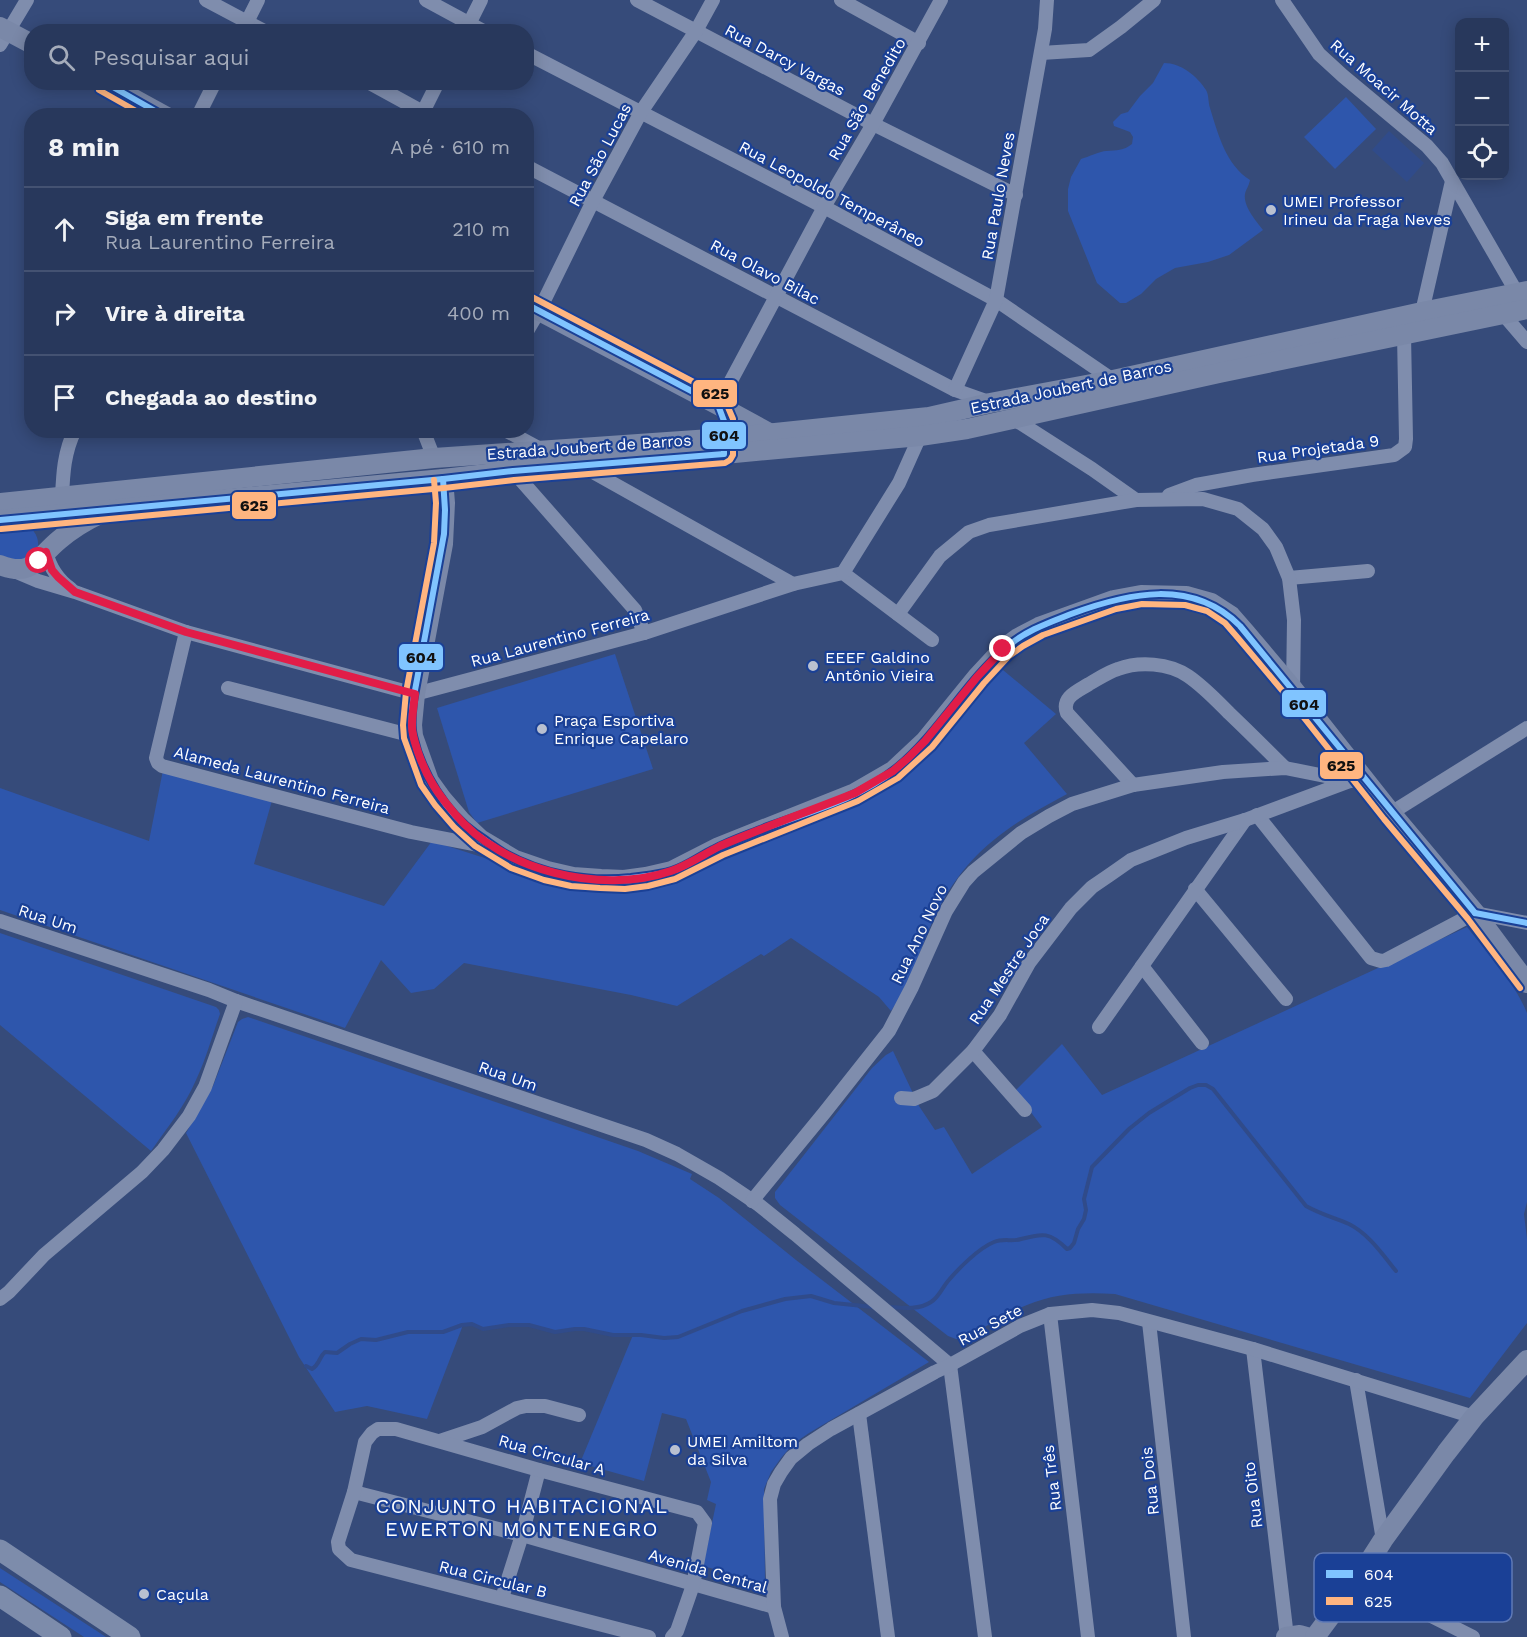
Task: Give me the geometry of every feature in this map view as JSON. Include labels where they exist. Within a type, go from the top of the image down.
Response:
[{"type":"main road","points":[[2,34],[24,41]]},
{"type":"main road","points":[[118,90],[150,108]]},
{"type":"main road","name":"Estrada Joubert de Barros","points":[[0,520],[582,466],[725,446],[771,434],[929,417],[1113,380],[1422,312],[1524,298]]},
{"type":"main road","name":"Estrada Joubert de Barros","points":[[5,502],[434,458],[542,450],[725,446],[920,436],[1014,420],[1219,373],[1503,314],[1524,298]]},
{"type":"main road","points":[[534,309],[771,434]]},
{"type":"main road","points":[[718,405],[724,421],[725,446]]},
{"type":"main road","points":[[443,479],[445,503],[443,544],[415,694],[413,736],[429,781],[442,799],[480,839],[515,860],[573,877],[624,880],[672,871],[719,847],[855,793],[893,771],[925,741],[1003,649],[1018,638],[1039,627],[1114,600],[1141,595],[1186,596],[1211,603],[1231,616],[1293,689],[1357,779],[1391,813],[1476,913],[1527,984]]},
{"type":"main road","points":[[5,502],[32,517],[41,530],[46,552]]},
{"type":"main road","points":[[5,567],[16,570],[29,568],[73,530],[111,509]]},
{"type":"main road","points":[[1375,1553],[1474,1417],[1527,1360]]},
{"type":"main road","points":[[0,1550],[130,1637]]},
{"type":"main road","points":[[0,1596],[61,1637]]},
{"type":"main road","points":[[1315,1637],[1326,1622]]},
{"type":"main road","points":[[1286,1637],[1300,1635],[1307,1637]]},
{"type":"street","points":[[2,34],[27,0]]},
{"type":"street","points":[[206,0],[240,24]]},
{"type":"street","points":[[246,24],[258,0]]},
{"type":"street","points":[[426,0],[461,24]]},
{"type":"street","points":[[469,24],[482,0]]},
{"type":"street","name":"Rua Darcy Vargas","points":[[637,0],[873,124],[1016,195]]},
{"type":"street","name":"Rua São Lucas","points":[[534,306],[641,112],[696,31],[713,0]]},
{"type":"street","points":[[841,0],[919,43]]},
{"type":"street","name":"Rua São Benedito","points":[[718,405],[824,207],[919,43],[941,0]]},
{"type":"street","name":"Rua Paulo Neves","points":[[954,390],[996,300],[1041,53],[1047,0]]},
{"type":"street","points":[[1041,53],[1089,50],[1154,0]]},
{"type":"street","name":"Rua Moacir Motta","points":[[1282,0],[1319,54],[1428,146],[1442,163],[1524,298]]},
{"type":"street","name":"Rua Leopoldo Temperâneo","points":[[534,57],[824,207],[996,300],[1113,380]]},
{"type":"street","points":[[202,108],[211,90]]},
{"type":"street","points":[[382,90],[414,108]]},
{"type":"street","points":[[427,108],[434,90]]},
{"type":"street","name":"Rua Olavo Bilac","points":[[534,170],[954,390],[990,403]]},
{"type":"street","points":[[1422,312],[1452,181]]},
{"type":"street","points":[[1503,314],[1527,342]]},
{"type":"street","name":"Rua Projetada 9","points":[[1160,500],[1196,485],[1252,474],[1394,455],[1405,447],[1406,438],[1404,335]]},
{"type":"street","points":[[1014,420],[1136,500]]},
{"type":"street","points":[[920,436],[899,483],[843,573],[932,640]]},
{"type":"street","points":[[62,497],[64,464],[72,438]]},
{"type":"street","points":[[426,438],[434,458]]},
{"type":"street","points":[[520,438],[542,450]]},
{"type":"street","points":[[582,466],[793,584]]},
{"type":"street","points":[[513,471],[635,610],[644,633]]},
{"type":"street","points":[[898,614],[940,556],[969,532],[989,525],[1136,500],[1203,499],[1238,510],[1263,529],[1276,547],[1289,578],[1294,620],[1293,689]]},
{"type":"street","points":[[46,552],[52,570],[75,592]]},
{"type":"street","points":[[5,567],[38,581],[186,632],[415,694]]},
{"type":"street","points":[[1289,578],[1368,571]]},
{"type":"street","name":"Rua Laurentino Ferreira","points":[[415,694],[644,633],[793,584],[843,573]]},
{"type":"street","name":"Alameda Laurentino Ferreira","points":[[186,632],[156,758],[162,766],[411,832],[496,849]]},
{"type":"street","points":[[1133,785],[1067,713],[1065,708],[1066,700],[1071,695],[1093,681],[1118,669],[1147,664],[1170,667],[1187,675],[1208,692],[1285,768]]},
{"type":"street","points":[[228,688],[413,736]]},
{"type":"street","points":[[1391,813],[1525,731]]},
{"type":"street","name":"Rua Ano Novo","points":[[752,1201],[889,1031],[912,987],[946,911],[964,882],[1008,843],[1072,804],[1133,785],[1223,772],[1285,768],[1357,779]]},
{"type":"street","name":"Rua Mestre Joca","points":[[901,1098],[914,1100],[933,1091],[973,1051],[1000,1016],[1029,963],[1071,908],[1092,887],[1131,860],[1186,838],[1251,818],[1357,779]]},
{"type":"street","points":[[1099,1027],[1195,889],[1251,818],[1371,958],[1386,960],[1476,913],[1527,923]]},
{"type":"street","points":[[1195,889],[1286,999]]},
{"type":"street","name":"Rua Um","points":[[0,921],[646,1140],[677,1154],[734,1187],[795,1234],[951,1365]]},
{"type":"street","points":[[1142,966],[1202,1043]]},
{"type":"street","points":[[0,1299],[44,1255],[142,1172],[163,1150],[189,1116],[205,1087],[236,1001]]},
{"type":"street","points":[[973,1051],[1025,1110]]},
{"type":"street","name":"Rua Sete","points":[[782,1637],[774,1607],[770,1499],[774,1484],[792,1458],[831,1429],[1020,1326],[1050,1314],[1092,1310],[1119,1313],[1253,1349],[1474,1417]]},
{"type":"street","name":"Rua Três","points":[[1050,1314],[1088,1637]]},
{"type":"street","name":"Rua Dois","points":[[1149,1322],[1184,1637]]},
{"type":"street","name":"Rua Oito","points":[[1253,1349],[1286,1637]]},
{"type":"street","points":[[951,1365],[985,1637]]},
{"type":"street","points":[[1356,1380],[1383,1540]]},
{"type":"street","points":[[440,1441],[482,1427],[517,1408],[526,1406],[545,1406],[579,1415]]},
{"type":"street","points":[[859,1414],[888,1637]]},
{"type":"street","name":"Rua Circular A","points":[[354,1492],[365,1442],[378,1429],[396,1429],[440,1441],[538,1470],[698,1512],[705,1523],[693,1585]]},
{"type":"street","points":[[502,1598],[522,1535],[538,1470]]},
{"type":"street","name":"Avenida Central","points":[[354,1492],[522,1535],[774,1607]]},
{"type":"street","name":"Rua Circular B","points":[[354,1492],[338,1542],[339,1549],[351,1560],[649,1637]]},
{"type":"street","points":[[672,1637],[677,1631],[693,1585]]},
{"type":"street","points":[[1443,1622],[1473,1637]]},
{"type":"shaded area","points":[[1164,63],[1176,65],[1188,71],[1206,90],[1209,106],[1224,148],[1235,166],[1250,180],[1245,194],[1246,203],[1263,230],[1229,255],[1208,262],[1175,268],[1156,279],[1141,294],[1126,303],[1120,303],[1097,283],[1068,211],[1068,189],[1071,177],[1081,159],[1104,151],[1123,149],[1132,144],[1133,137],[1130,132],[1114,126],[1113,122],[1121,114],[1128,112],[1153,83]]},
{"type":"shaded area","points":[[1346,97],[1376,129],[1335,169],[1304,137]]},
{"type":"shaded area","points":[[1389,131],[1424,163],[1407,182],[1372,150]]},
{"type":"shaded area","points":[[25,525],[36,534],[38,548],[22,561],[0,556],[0,527]]},
{"type":"shaded area","name":"Praça Esportiva Enrique Capelaro","points":[[615,654],[653,769],[477,823],[469,812],[437,708]]},
{"type":"shaded area","points":[[997,665],[1056,714],[1024,743],[1067,794],[1007,830],[990,843],[960,874],[935,916],[910,977],[891,1011],[879,997],[791,938],[677,1006],[464,963],[434,989],[411,993],[381,960],[345,1028],[0,910],[0,788],[149,841],[163,770],[273,797],[254,864],[384,906],[432,841],[543,877],[687,873],[895,783],[928,750]]},
{"type":"shaded area","points":[[1467,927],[1508,979],[1527,1013],[1527,1202],[1524,1214],[1527,1239],[1527,1323],[1470,1398],[1115,1294],[1081,1293],[1048,1298],[995,1320],[966,1339],[956,1339],[948,1336],[780,1205],[775,1198],[775,1192],[872,1068],[893,1051],[919,1106],[935,1130],[944,1127],[972,1174],[1042,1127],[1015,1091],[1062,1044],[1102,1095]]},
{"type":"shaded area","points":[[0,933],[216,1007],[219,1010],[220,1014],[209,1047],[192,1090],[151,1151],[0,1025]]},
{"type":"shaded area","points":[[248,1017],[638,1151],[692,1174],[690,1179],[719,1198],[929,1362],[809,1433],[793,1444],[781,1458],[771,1472],[764,1489],[765,1583],[703,1566],[716,1504],[707,1500],[711,1482],[686,1419],[662,1413],[644,1481],[580,1463],[633,1335],[613,1335],[584,1329],[555,1332],[529,1325],[483,1329],[472,1324],[463,1325],[427,1419],[367,1406],[335,1412],[299,1357],[186,1133],[213,1086],[238,1022]]},
{"type":"shaded area","points":[[0,1568],[106,1637],[84,1637],[0,1582]]},
{"type":"waterway","points":[[890,1307],[916,1307],[931,1302],[963,1265],[994,1242],[1046,1235],[1056,1239],[1067,1249],[1070,1248],[1084,1219],[1086,1210],[1084,1199],[1092,1167],[1129,1129],[1149,1113],[1198,1085],[1206,1085],[1213,1089],[1306,1206],[1349,1224],[1363,1233],[1396,1271]]},
{"type":"waterway","points":[[306,1366],[312,1369],[325,1352],[337,1353],[361,1339],[376,1340],[408,1332],[443,1332],[462,1325],[472,1324],[483,1329],[529,1325],[555,1332],[584,1329],[613,1335],[664,1338],[678,1337],[742,1311],[785,1299],[811,1296],[834,1303],[873,1307]]},
{"type":"transit line","name":"625","points":[[99,90],[131,108]]},
{"type":"transit line","name":"604","points":[[118,90],[150,108]]},
{"type":"transit line","name":"625","points":[[1,529],[514,480],[725,463],[730,460],[733,455],[733,419],[724,398],[534,298]]},
{"type":"transit line","name":"604","points":[[0,520],[513,471],[724,454],[724,421],[718,405],[534,308]]},
{"type":"transit line","name":"604","points":[[443,479],[444,534],[413,701],[412,732],[422,764],[445,803],[476,834],[517,860],[564,875],[598,879],[631,878],[662,874],[677,869],[725,844],[850,797],[882,779],[896,769],[926,740],[992,661],[1014,641],[1029,632],[1115,600],[1159,594],[1201,601],[1221,611],[1240,626],[1475,913]]},
{"type":"transit line","name":"625","points":[[434,480],[436,503],[434,543],[406,692],[404,738],[421,785],[435,805],[475,846],[511,868],[544,880],[571,886],[600,888],[625,889],[675,879],[723,855],[858,801],[898,778],[932,747],[1009,656],[1043,635],[1116,609],[1142,604],[1185,605],[1207,611],[1225,623],[1468,919],[1520,988]]},
{"type":"transit line","name":"604","points":[[1475,913],[1527,923]]},
{"type":"place","name":"UMEI Professor Irineu da Fraga Neves","points":[[1271,210]]},
{"type":"place","name":"EEEF Galdino Antônio Vieira","points":[[813,666]]},
{"type":"place","name":"Praça Esportiva Enrique Capelaro","points":[[542,729]]},
{"type":"place","name":"UMEI Amiltom da Silva","points":[[675,1450]]},
{"type":"place","name":"Caçula","points":[[144,1594]]},
{"type":"district","name":"CONJUNTO HABITACIONAL EWERTON MONTENEGRO","points":[[522,1518]]},
{"type":"route","points":[[39,561],[46,552],[52,570],[75,592],[186,632],[415,694],[413,736],[429,781],[442,799],[480,839],[496,849],[515,860],[573,877],[624,880],[672,871],[719,847],[855,793],[874,783],[893,771],[925,741],[1003,649]]}]
